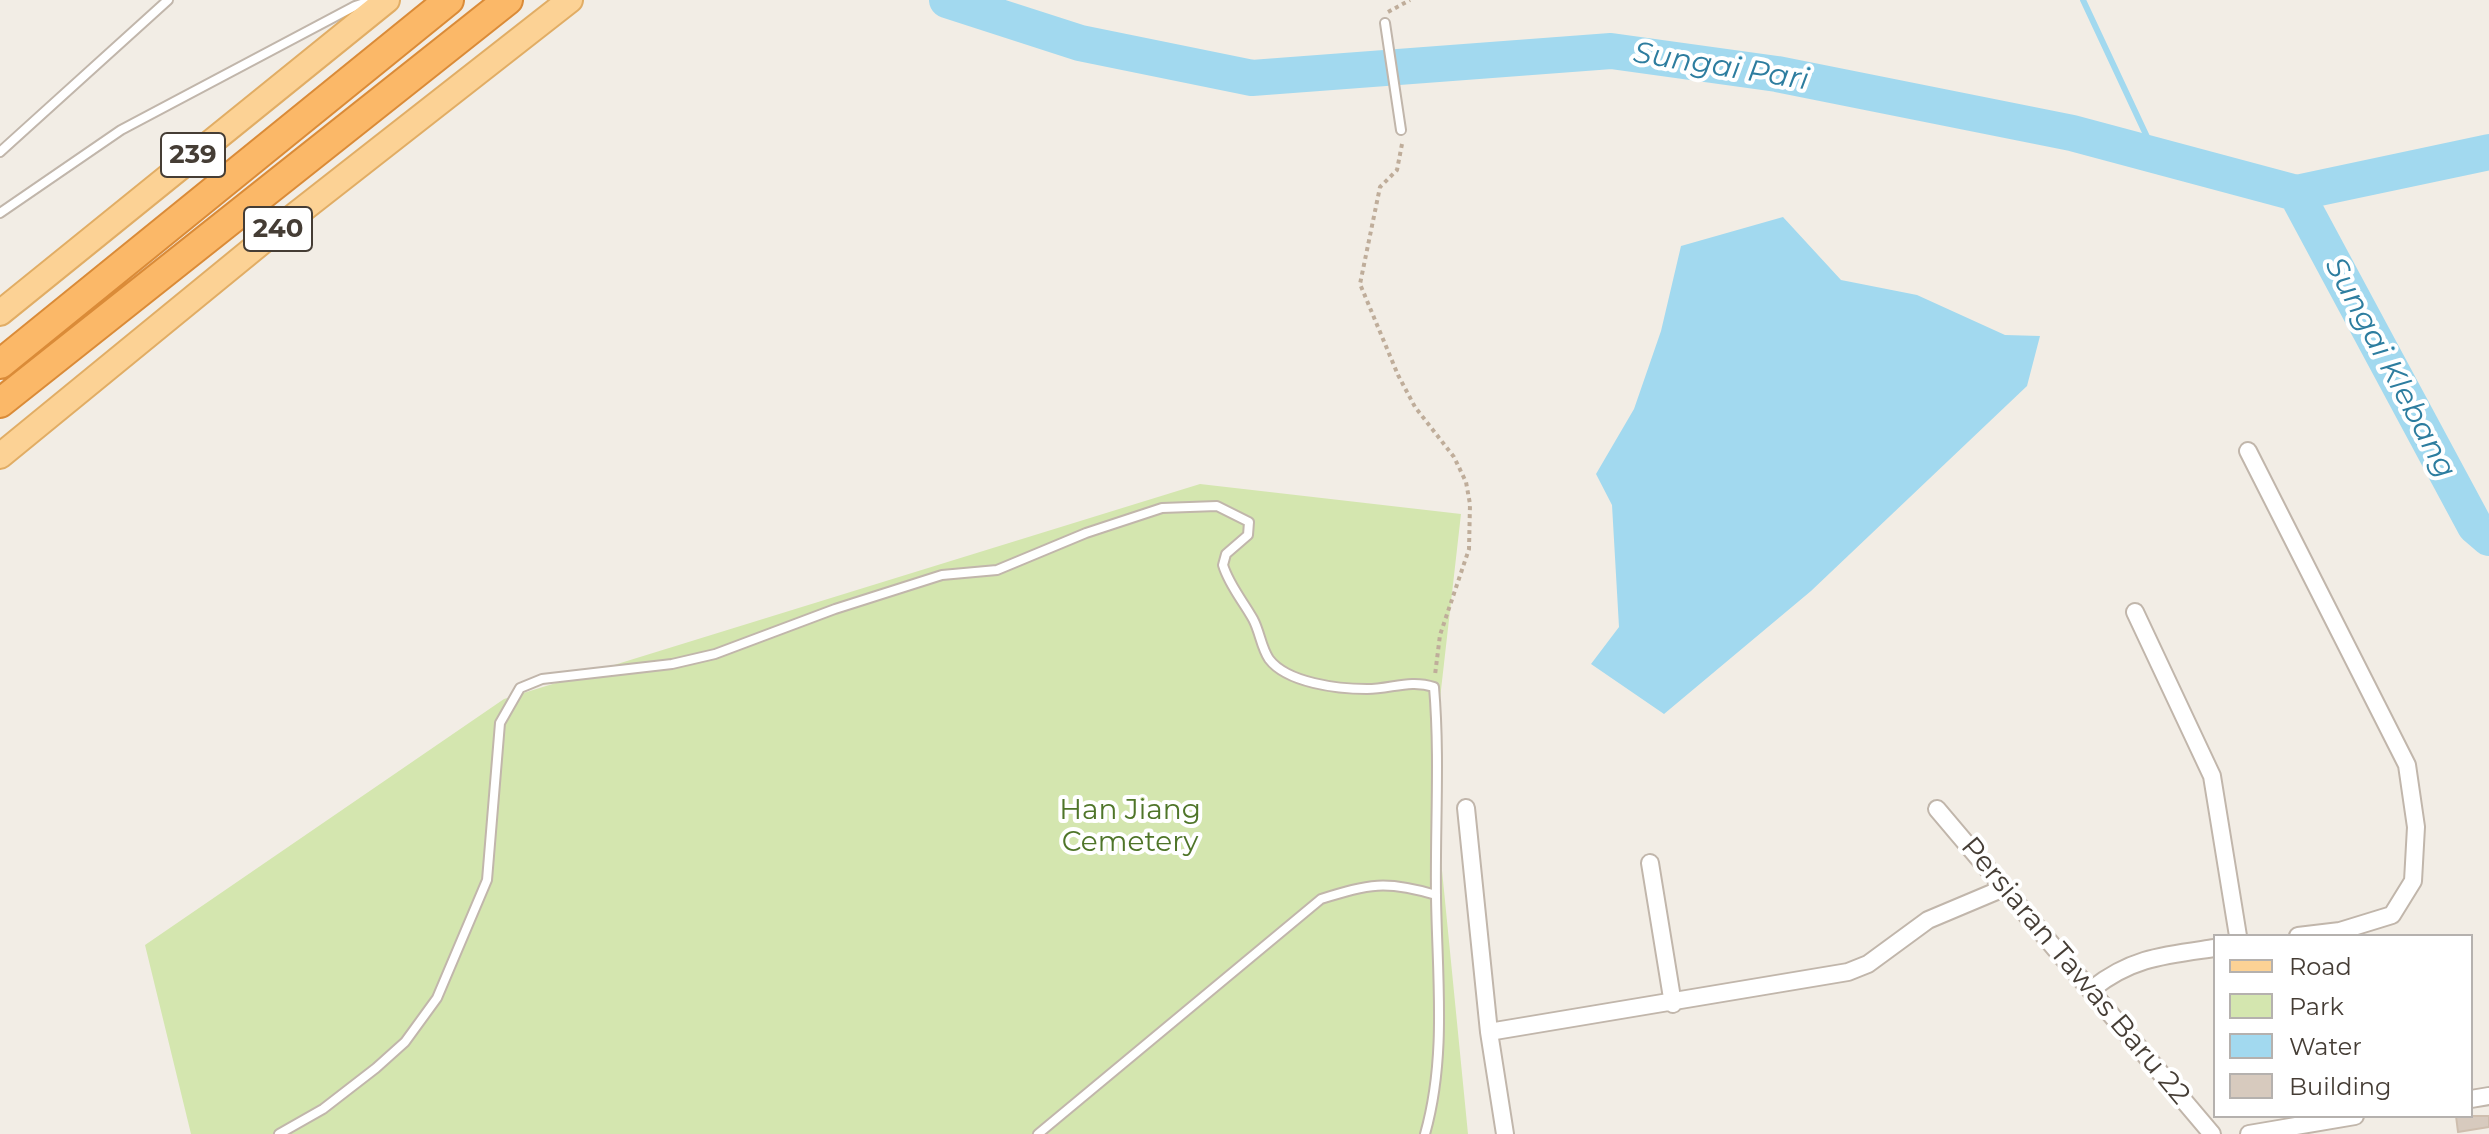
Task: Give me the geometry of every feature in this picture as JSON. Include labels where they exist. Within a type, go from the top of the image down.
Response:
[{"type":"highway","points":[[0,364],[449,0]]},
{"type":"highway","points":[[0,403],[508,0]]},
{"type":"main road","name":"239","points":[[0,313],[387,0]]},
{"type":"main road","name":"240","points":[[0,456],[275,231],[565,4]]},
{"type":"street","points":[[2248,451],[2407,765],[2416,827],[2413,881],[2392,915],[2340,931],[2315,934]]},
{"type":"street","points":[[2135,612],[2212,776],[2238,934]]},
{"type":"street","points":[[1466,808],[1489,1032],[1505,1134]]},
{"type":"street","name":"Persiaran Tawas Baru 22","points":[[1937,809],[2212,1134]]},
{"type":"street","points":[[1650,863],[1673,1004]]},
{"type":"street","points":[[1489,1032],[1673,1004],[1848,972],[1878,957],[1913,930],[1963,903],[2004,888]]},
{"type":"street","points":[[2092,989],[2115,971],[2140,960],[2213,948]]},
{"type":"street","points":[[2249,1134],[2343,1118]]},
{"type":"lane","points":[[0,152],[168,0]]},
{"type":"lane","points":[[0,213],[121,130],[351,3],[375,0]]},
{"type":"lane","points":[[1385,23],[1401,130]]},
{"type":"lane","points":[[279,1134],[333,1102],[376,1068],[405,1042],[437,998],[487,880],[500,723],[514,693],[531,683],[715,654],[835,609],[942,575],[997,570],[1144,513],[1197,504],[1217,506],[1249,522],[1248,535],[1226,554],[1223,565],[1254,620],[1263,648],[1278,669],[1288,675],[1352,688],[1380,688],[1413,682],[1434,687],[1439,1017],[1435,1083],[1425,1134]]},
{"type":"lane","points":[[1038,1134],[1321,899],[1370,884],[1402,885],[1436,895]]},
{"type":"path","points":[[1385,23],[1388,12],[1410,0]]},
{"type":"path","points":[[1401,130],[1401,157],[1393,177],[1380,187],[1360,284],[1398,375],[1415,407],[1454,457],[1466,482],[1471,519],[1469,549],[1440,635],[1434,687]]},
{"type":"green space","name":"Han Jiang Cemetery","points":[[1200,484],[1461,514],[1432,769],[1468,1134],[191,1134],[145,945],[504,699]]},
{"type":"water","points":[[1783,217],[1841,280],[1917,295],[2005,335],[2040,336],[2027,386],[1811,591],[1664,714],[1591,664],[1619,627],[1612,505],[1596,474],[1634,409],[1661,331],[1681,246]]},
{"type":"building","points":[[2489,1116],[2489,1127],[2458,1132],[2456,1118]]},
{"type":"waterway","name":"Sungai Pari","points":[[947,0],[1080,43],[1252,78],[1611,51],[1777,74],[2072,133],[2296,193],[2489,152]]},
{"type":"waterway","points":[[2083,0],[2156,156]]},
{"type":"waterway","name":"Sungai Klebang","points":[[2296,193],[2475,526],[2489,538]]}]
